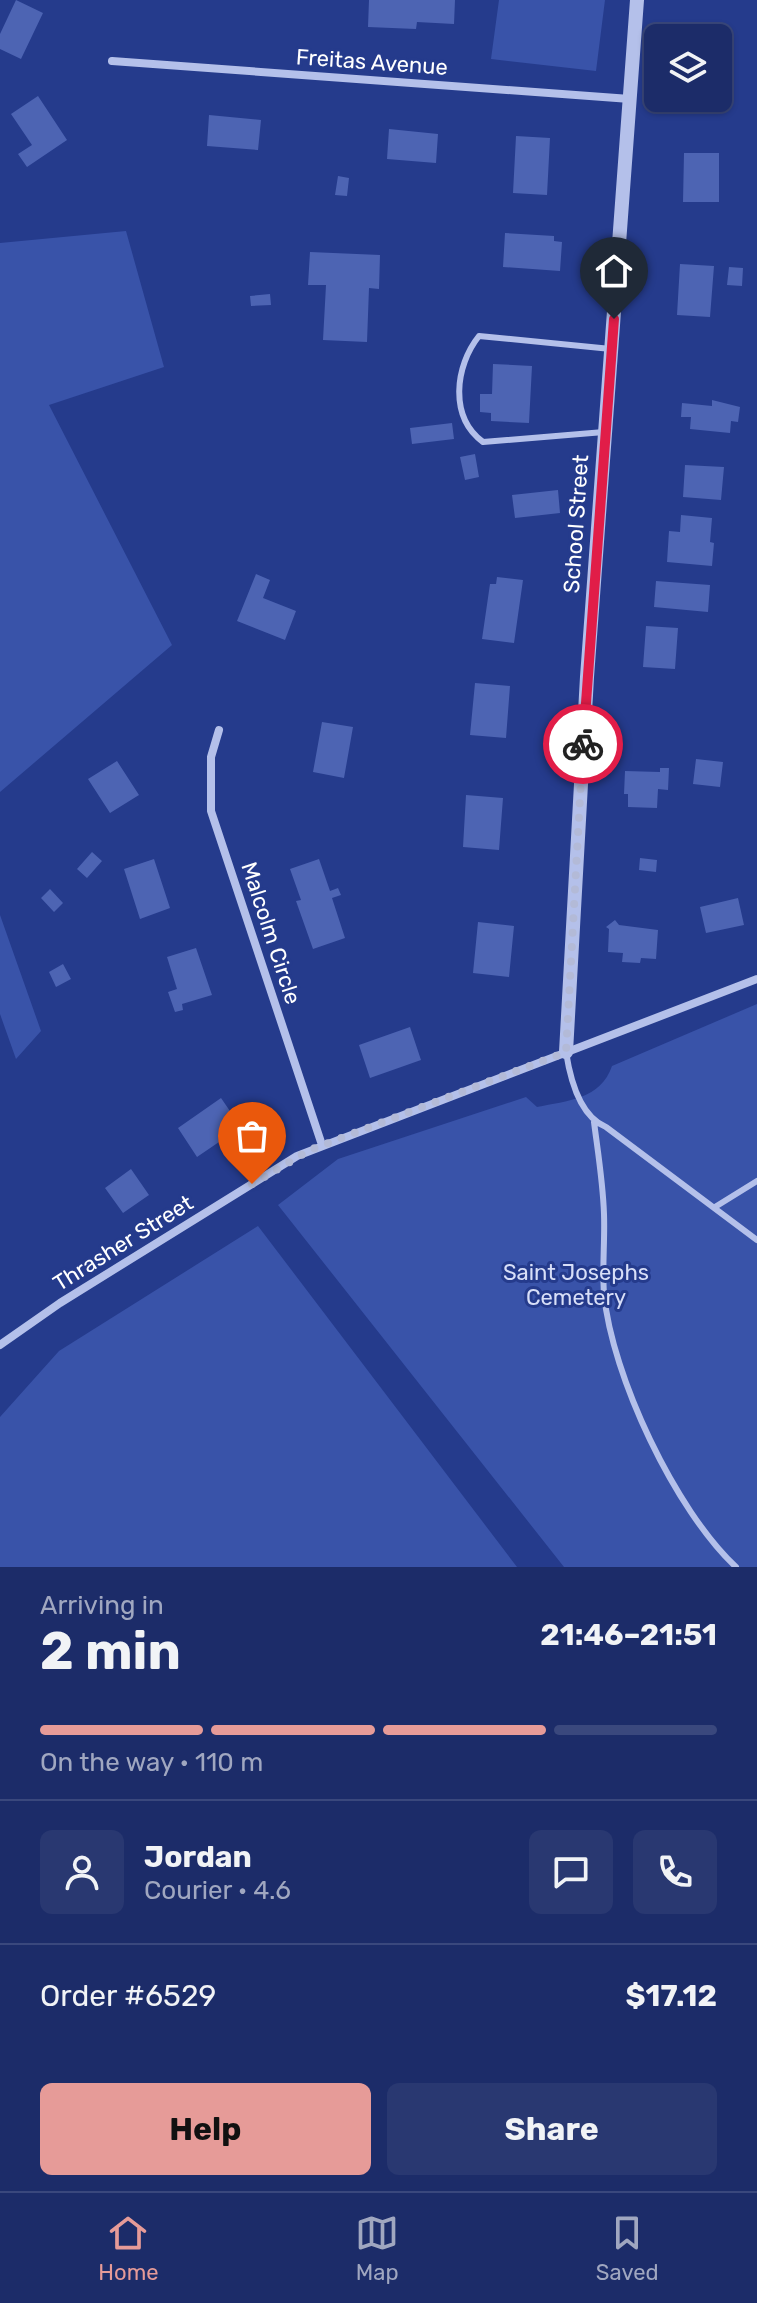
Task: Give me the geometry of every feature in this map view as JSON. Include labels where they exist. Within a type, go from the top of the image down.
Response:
[{"type":"street","name":"School Street","points":[[566,1052],[587,677],[637,0]]},
{"type":"street","name":"Freitas Avenue","points":[[112,61],[630,99]]},
{"type":"street","name":"Malcolm Circle","points":[[219,730],[211,757],[211,811],[322,1145]]},
{"type":"street","name":"Thrasher Street","points":[[0,1345],[60,1303],[274,1169],[322,1145],[757,979]]},
{"type":"lane","points":[[605,432],[483,442],[472,433],[459,398],[461,373],[468,351],[479,336],[611,349]]},
{"type":"lane","points":[[566,1052],[571,1079],[594,1122],[604,1217],[604,1296],[623,1378],[661,1460],[684,1499],[736,1567]]},
{"type":"lane","points":[[594,1122],[606,1127],[757,1240]]},
{"type":"lane","points":[[715,1207],[757,1181]]},
{"type":"green space","points":[[499,0],[605,0],[596,71],[491,59]]},
{"type":"green space","points":[[126,231],[164,367],[49,405],[172,645],[0,792],[0,243]]},
{"type":"green space","points":[[0,915],[41,1031],[16,1059],[0,1014]]},
{"type":"green space","name":"Saint Josephs Cemetery","points":[[757,1004],[757,1567],[564,1567],[278,1205],[338,1159],[526,1097],[537,1107],[582,1097],[600,1085],[612,1066]]},
{"type":"green space","points":[[258,1226],[517,1567],[0,1567],[0,1417],[59,1351]]},
{"type":"building","points":[[16,0],[43,13],[21,59],[0,49],[0,34]]},
{"type":"building","points":[[369,0],[455,0],[454,24],[417,22],[416,29],[368,27]]},
{"type":"building","points":[[38,96],[67,140],[27,167],[18,154],[32,145],[11,114]]},
{"type":"building","points":[[209,115],[261,120],[258,150],[207,146]]},
{"type":"building","points":[[389,129],[438,134],[436,163],[387,159]]},
{"type":"building","points":[[516,136],[550,138],[547,195],[513,193]]},
{"type":"building","points":[[684,153],[719,153],[719,202],[683,202]]},
{"type":"building","points":[[338,176],[349,178],[347,196],[335,195]]},
{"type":"building","points":[[505,233],[554,236],[554,241],[562,242],[560,271],[503,267]]},
{"type":"building","points":[[310,252],[380,255],[379,289],[369,288],[367,342],[323,340],[326,285],[308,285]]},
{"type":"building","points":[[680,264],[714,266],[710,317],[677,315]]},
{"type":"building","points":[[729,267],[743,268],[742,286],[727,285]]},
{"type":"building","points":[[270,294],[271,305],[251,306],[250,296]]},
{"type":"building","points":[[493,364],[532,366],[529,423],[491,421],[491,413],[480,412],[480,394],[492,394]]},
{"type":"building","points":[[712,400],[740,407],[738,422],[731,421],[730,433],[690,429],[691,417],[681,417],[682,403],[712,406]]},
{"type":"building","points":[[452,423],[454,439],[412,444],[410,428]]},
{"type":"building","points":[[475,454],[479,477],[465,480],[460,457]]},
{"type":"building","points":[[685,465],[724,467],[721,500],[683,497]]},
{"type":"building","points":[[558,490],[560,513],[515,518],[512,495]]},
{"type":"building","points":[[681,515],[712,518],[712,566],[667,562],[669,531],[680,532]]},
{"type":"building","points":[[256,574],[270,580],[263,598],[296,611],[285,640],[237,621]]},
{"type":"building","points":[[497,577],[523,580],[514,643],[482,639],[490,584],[496,584]]},
{"type":"building","points":[[656,581],[710,585],[708,612],[654,607]]},
{"type":"building","points":[[646,626],[678,628],[675,669],[643,667]]},
{"type":"building","points":[[475,683],[510,686],[506,738],[470,735]]},
{"type":"building","points":[[322,722],[353,727],[344,778],[313,772]]},
{"type":"building","points":[[696,759],[723,762],[720,787],[693,784]]},
{"type":"building","points":[[117,761],[139,795],[110,813],[88,779]]},
{"type":"building","points":[[660,768],[669,768],[668,790],[658,789],[657,808],[628,807],[628,794],[624,794],[625,771],[660,772]]},
{"type":"building","points":[[466,795],[503,798],[499,850],[463,847]]},
{"type":"building","points":[[92,852],[102,861],[87,878],[77,869]]},
{"type":"building","points":[[640,858],[657,860],[656,872],[639,870]]},
{"type":"building","points":[[154,859],[170,908],[140,919],[124,869]]},
{"type":"building","points":[[319,859],[330,891],[338,888],[341,895],[332,898],[345,938],[313,949],[296,901],[301,900],[290,869]]},
{"type":"building","points":[[50,889],[63,903],[54,912],[41,898]]},
{"type":"building","points":[[738,898],[744,925],[706,933],[700,907]]},
{"type":"building","points":[[615,920],[619,925],[658,930],[656,959],[641,958],[640,963],[622,962],[623,953],[608,952],[609,929],[606,927]]},
{"type":"building","points":[[478,922],[514,926],[509,977],[473,973]]},
{"type":"building","points":[[196,948],[212,995],[182,1004],[183,1010],[175,1012],[168,992],[177,989],[167,957]]},
{"type":"building","points":[[63,964],[71,979],[56,987],[49,972]]},
{"type":"building","points":[[410,1027],[421,1060],[370,1078],[359,1045]]},
{"type":"building","points":[[221,1098],[241,1127],[197,1157],[178,1128]]},
{"type":"building","points":[[131,1169],[149,1195],[123,1213],[105,1188]]},
{"type":"way so far","points":[[252,1184],[310,1150],[566,1052],[583,744]]},
{"type":"route","points":[[583,744],[614,319]]}]
